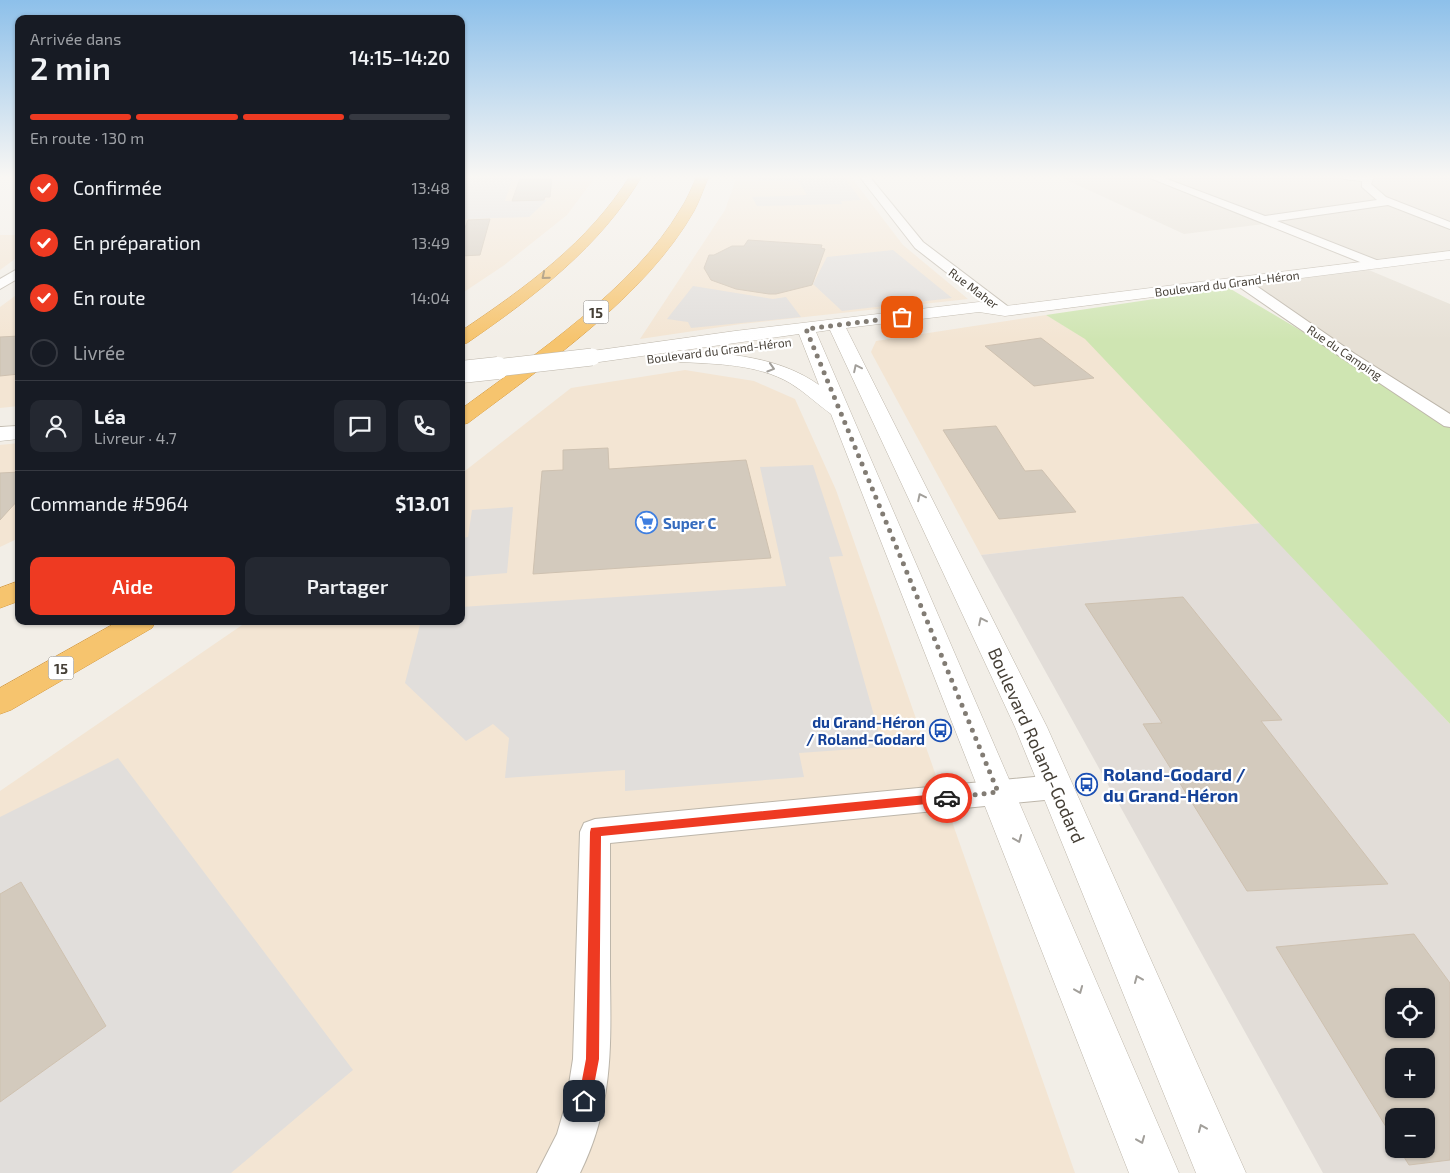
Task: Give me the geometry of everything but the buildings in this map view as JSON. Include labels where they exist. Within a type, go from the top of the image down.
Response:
[{"type":"highway","points":[[465,336],[527,291],[580,245],[593,231]]},
{"type":"highway","name":"15","points":[[465,416],[541,359],[589,319],[656,252],[673,231]]},
{"type":"highway","points":[[0,599],[15,592]]},
{"type":"highway","points":[[0,718],[132,627]]},
{"type":"highway","name":"15","points":[[0,702],[132,627]]},
{"type":"street","name":"Rue Maher","points":[[907,231],[919,245],[1005,311]]},
{"type":"street","points":[[1292,231],[1374,264]]},
{"type":"street","name":"Boulevard du Grand-Héron","points":[[465,372],[680,356],[839,330],[965,320],[992,316],[1005,311],[1450,254]]},
{"type":"street","points":[[0,285],[15,275]]},
{"type":"street","name":"Rue du Camping","points":[[1240,281],[1350,357],[1450,422]]},
{"type":"street","name":"Boulevard Roland-Godard","points":[[839,330],[998,654],[1031,726],[1055,787],[1221,1173]]},
{"type":"street","name":"Boulevard du Grand-Héron","points":[[465,381],[715,339],[809,334]]},
{"type":"street","points":[[809,334],[1154,1173]]},
{"type":"street","points":[[680,356],[731,360],[774,369],[799,380],[842,413]]},
{"type":"street","points":[[0,418],[15,416]]},
{"type":"street","points":[[0,434],[15,432]]},
{"type":"street","points":[[557,1173],[563,1166],[575,1139],[589,1082],[592,1059],[595,832],[1055,787]]},
{"type":"shaded area","points":[[465,231],[547,231],[503,266],[465,291]]},
{"type":"shaded area","points":[[711,231],[892,231],[903,245],[968,299],[741,324],[640,339]]},
{"type":"shaded area","points":[[1177,231],[1210,231],[1184,234]]},
{"type":"shaded area","points":[[1291,231],[1450,231],[1450,255],[1375,264]]},
{"type":"shaded area","points":[[0,235],[15,235],[15,259],[0,270]]},
{"type":"shaded area","points":[[893,250],[952,298],[842,311],[813,284],[827,257]]},
{"type":"shaded area","points":[[1364,268],[1450,304],[1450,414],[1243,284]]},
{"type":"shaded area","points":[[693,286],[773,299],[786,297],[801,317],[691,328],[688,322],[667,319]]},
{"type":"shaded area","points":[[15,296],[15,406],[0,408],[0,307]]},
{"type":"shaded area","points":[[1046,315],[1085,338],[1261,523],[981,555],[871,352],[876,341]]},
{"type":"shaded area","points":[[685,370],[754,381],[795,399],[836,490],[1075,1173],[0,1173],[0,791],[242,625],[465,625],[465,471],[571,388]]},
{"type":"shaded area","points":[[15,443],[15,540],[0,547],[0,445]]},
{"type":"shaded area","points":[[813,465],[843,556],[829,557],[883,747],[799,753],[804,777],[625,791],[625,770],[505,778],[509,738],[493,724],[466,741],[405,683],[420,625],[465,625],[465,607],[786,586],[760,467]]},
{"type":"shaded area","points":[[513,507],[507,573],[465,577],[465,537],[468,537],[472,510]]},
{"type":"shaded area","points":[[1261,523],[1450,724],[1450,1173],[1323,1173],[981,555]]},
{"type":"shaded area","points":[[118,758],[353,1070],[231,1173],[0,1173],[0,1102],[106,1026],[21,882],[0,894],[0,817]]},
{"type":"green space","points":[[1229,288],[1450,419],[1450,724],[1085,339],[1046,315]]},
{"type":"way so far","points":[[902,317],[806,329],[817,351],[998,792],[947,798]]},
{"type":"place","name":"Super C","points":[[647,523]]},
{"type":"place","name":"du Grand-Héron / Roland-Godard","points":[[941,731]]},
{"type":"place","name":"Roland-Godard / du Grand-Héron","points":[[1087,784]]},
{"type":"route","points":[[584,1101],[592,1059],[595,832],[947,798]]}]
